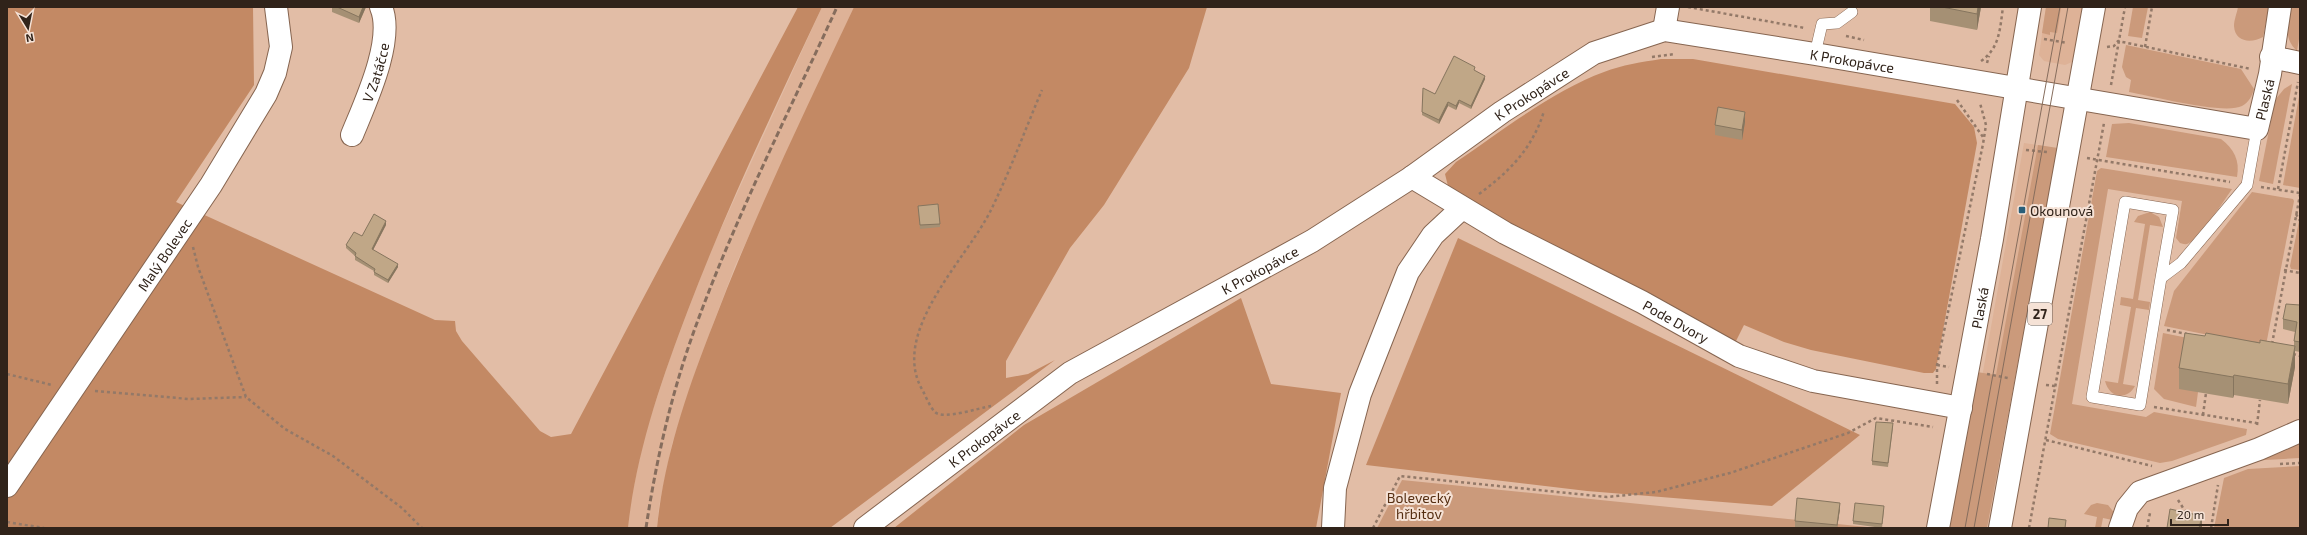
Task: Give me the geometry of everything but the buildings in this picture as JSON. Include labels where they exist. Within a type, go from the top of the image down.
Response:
[{"type":"street","name":"Malý Bolevec","points":[[7,486],[187,220],[252,119],[275,73],[281,47],[276,7]]},
{"type":"street","name":"V Zatáčce","points":[[352,135],[380,58],[385,32],[384,15],[381,7]]},
{"type":"street","points":[[1664,30],[1668,7]]},
{"type":"street","name":"Plaská","points":[[1938,528],[2007,148],[2030,7]]},
{"type":"street","name":"27","points":[[2000,528],[2068,155],[2076,99],[2094,7]]},
{"type":"street","name":"Plaská","points":[[2017,88],[2257,129],[2270,74],[2263,64],[2280,7]]},
{"type":"street","name":"K Prokopávce","points":[[865,528],[1070,373],[1312,241],[1412,177],[1502,112],[1594,53],[1664,30],[2017,88]]},
{"type":"street","points":[[2263,64],[2299,72]]},
{"type":"street","name":"Pode Dvory","points":[[1412,177],[1505,233],[1642,302],[1739,356],[1813,381],[1961,408]]},
{"type":"street","points":[[1333,528],[1335,488],[1360,394],[1408,272],[1433,235],[1462,208]]},
{"type":"street","points":[[2120,528],[2127,508],[2140,492],[2259,449],[2300,431]]},
{"type":"lane","points":[[1815,54],[1822,24],[1837,23],[1852,12]]},
{"type":"lane","points":[[2162,278],[2181,263],[2247,184],[2257,129]]},
{"type":"lane","points":[[2125,202],[2173,210],[2162,278],[2140,405],[2092,397],[2125,202]]},
{"type":"path","points":[[1989,56],[1997,45],[2003,7]]},
{"type":"path","points":[[2029,528],[2125,7]]},
{"type":"path","points":[[2145,47],[2152,7]]},
{"type":"path","points":[[2040,38],[2070,44]]},
{"type":"path","points":[[2118,41],[2145,47],[2263,64]]},
{"type":"path","points":[[1648,57],[1676,54]]},
{"type":"path","points":[[2278,189],[2299,72]]},
{"type":"path","points":[[995,405],[943,416],[935,412],[920,387],[914,359],[918,330],[961,256],[990,212],[1042,90]]},
{"type":"path","points":[[1961,98],[1955,97],[1983,137]]},
{"type":"path","points":[[1933,434],[1937,403],[1937,365],[1986,125],[1983,108],[1979,100]]},
{"type":"path","points":[[1462,208],[1499,180],[1518,162],[1529,145],[1544,111]]},
{"type":"path","points":[[2007,148],[2068,155],[2278,189],[2300,194],[2284,270],[2271,350]]},
{"type":"path","points":[[2296,214],[2300,221]]},
{"type":"path","points":[[187,220],[198,267],[246,397],[285,429],[333,456],[402,508],[422,528]]},
{"type":"path","points":[[2284,270],[2300,273]]},
{"type":"path","points":[[2153,327],[2195,335]]},
{"type":"path","points":[[2285,353],[2300,356]]},
{"type":"path","points":[[1983,373],[2015,379]]},
{"type":"path","points":[[7,374],[72,389],[189,399],[246,397]]},
{"type":"path","points":[[2203,415],[2206,393]]},
{"type":"path","points":[[2140,405],[2256,423],[2260,400]]},
{"type":"path","points":[[1373,528],[1400,476],[1607,497],[1656,492],[1730,473],[1848,433],[1876,418],[1933,427]]},
{"type":"path","points":[[2177,498],[2188,516]]},
{"type":"path","points":[[7,522],[44,528]]},
{"type":"shaded area","points":[[7,7],[253,7],[254,85],[176,202],[435,320],[455,321],[456,331],[462,341],[540,431],[551,437],[571,434],[798,7],[822,7],[735,195],[678,337],[659,390],[643,445],[628,528],[7,528]]},
{"type":"shaded area","points":[[822,7],[854,7],[735,266],[698,364],[672,444],[659,506],[657,528],[628,528],[631,501],[644,437],[671,355],[709,255]]},
{"type":"shaded area","points":[[854,7],[1207,7],[1189,68],[1104,205],[1070,248],[1006,361],[1006,378],[1028,374],[1055,360],[830,528],[657,528],[660,501],[671,449],[686,397],[704,347],[763,202]]},
{"type":"shaded area","points":[[2046,7],[2083,7],[2072,62],[2065,65],[2044,61],[2039,55]]},
{"type":"shaded area","points":[[1661,59],[1693,59],[1955,104],[1974,127],[1977,143],[1936,369],[1933,373],[1924,373],[1811,350],[1784,342],[1744,325],[1735,343],[1467,203],[1449,190],[1445,174],[1456,162],[1547,100],[1566,89],[1604,72]]},
{"type":"shaded area","points":[[2024,143],[2049,147],[1979,528],[1955,528]]},
{"type":"shaded area","points":[[1458,238],[1860,435],[1772,506],[1587,491],[1366,465]]},
{"type":"shaded area","points":[[1241,298],[1271,384],[1341,393],[1316,528],[894,528],[1024,425]]},
{"type":"green space","points":[[2046,7],[2061,7],[2057,33],[2050,32],[2050,35],[2042,33]]},
{"type":"green space","points":[[2133,7],[2148,7],[2142,38],[2128,36]]},
{"type":"green space","points":[[2238,7],[2269,7],[2263,37],[2249,41],[2241,39],[2237,36],[2234,21]]},
{"type":"green space","points":[[2290,7],[2300,7],[2300,33],[2297,51],[2288,36]]},
{"type":"green space","points":[[2126,45],[2241,69],[2254,89],[2248,101],[2242,106],[2233,108],[2204,107],[2129,92],[2131,80],[2126,77],[2122,67]]},
{"type":"green space","points":[[2292,84],[2273,184],[2259,181],[2275,100],[2284,89]]},
{"type":"green space","points":[[2300,91],[2300,188],[2283,185]]},
{"type":"green space","points":[[2129,123],[2221,139],[2235,155],[2238,165],[2237,177],[2106,157],[2112,124]]},
{"type":"green space","points":[[2038,145],[2058,148],[1987,528],[1949,528],[1977,372],[1996,375]]},
{"type":"green space","points":[[2101,168],[2232,189],[2200,233],[2186,244],[2180,243],[2176,238],[2182,201],[2108,189],[2072,404],[2146,417],[2154,412],[2247,429],[2246,435],[2172,461],[2160,463],[2058,439],[2050,434],[2097,171]]},
{"type":"green space","points":[[2252,192],[2293,199],[2294,201],[2266,345],[2263,346],[2164,326],[2174,291]]},
{"type":"green space","points":[[2150,212],[2159,217],[2163,227],[2150,225],[2138,300],[2150,302],[2149,310],[2136,308],[2123,384],[2135,386],[2128,394],[2118,396],[2110,391],[2105,381],[2118,383],[2131,307],[2120,305],[2121,297],[2133,299],[2145,224],[2134,222],[2138,216]]},
{"type":"green space","points":[[2300,216],[2300,270],[2291,269],[2290,266]]},
{"type":"green space","points":[[2163,333],[2238,348],[2198,392],[2196,407],[2164,399],[2154,389]]},
{"type":"green space","points":[[2300,442],[2300,458],[2247,461]]},
{"type":"green space","points":[[2300,466],[2299,528],[2214,528],[2224,478],[2248,469]]},
{"type":"green space","name":"Bolevecký hřbitov","points":[[1402,480],[1877,528],[1377,528]]},
{"type":"green space","points":[[2097,503],[2108,505],[2116,515],[2117,521],[2103,518],[2101,528],[2095,528],[2097,517],[2084,514],[2091,505]]},
{"type":"tram line","points":[[1965,528],[2060,7]]},
{"type":"tram line","points":[[1974,528],[2068,7]]},
{"type":"railway","points":[[646,528],[654,478],[665,428],[678,379],[694,331],[726,249],[744,208],[837,7]]},
{"type":"place","name":"Okounová","points":[[2022,210]]}]
